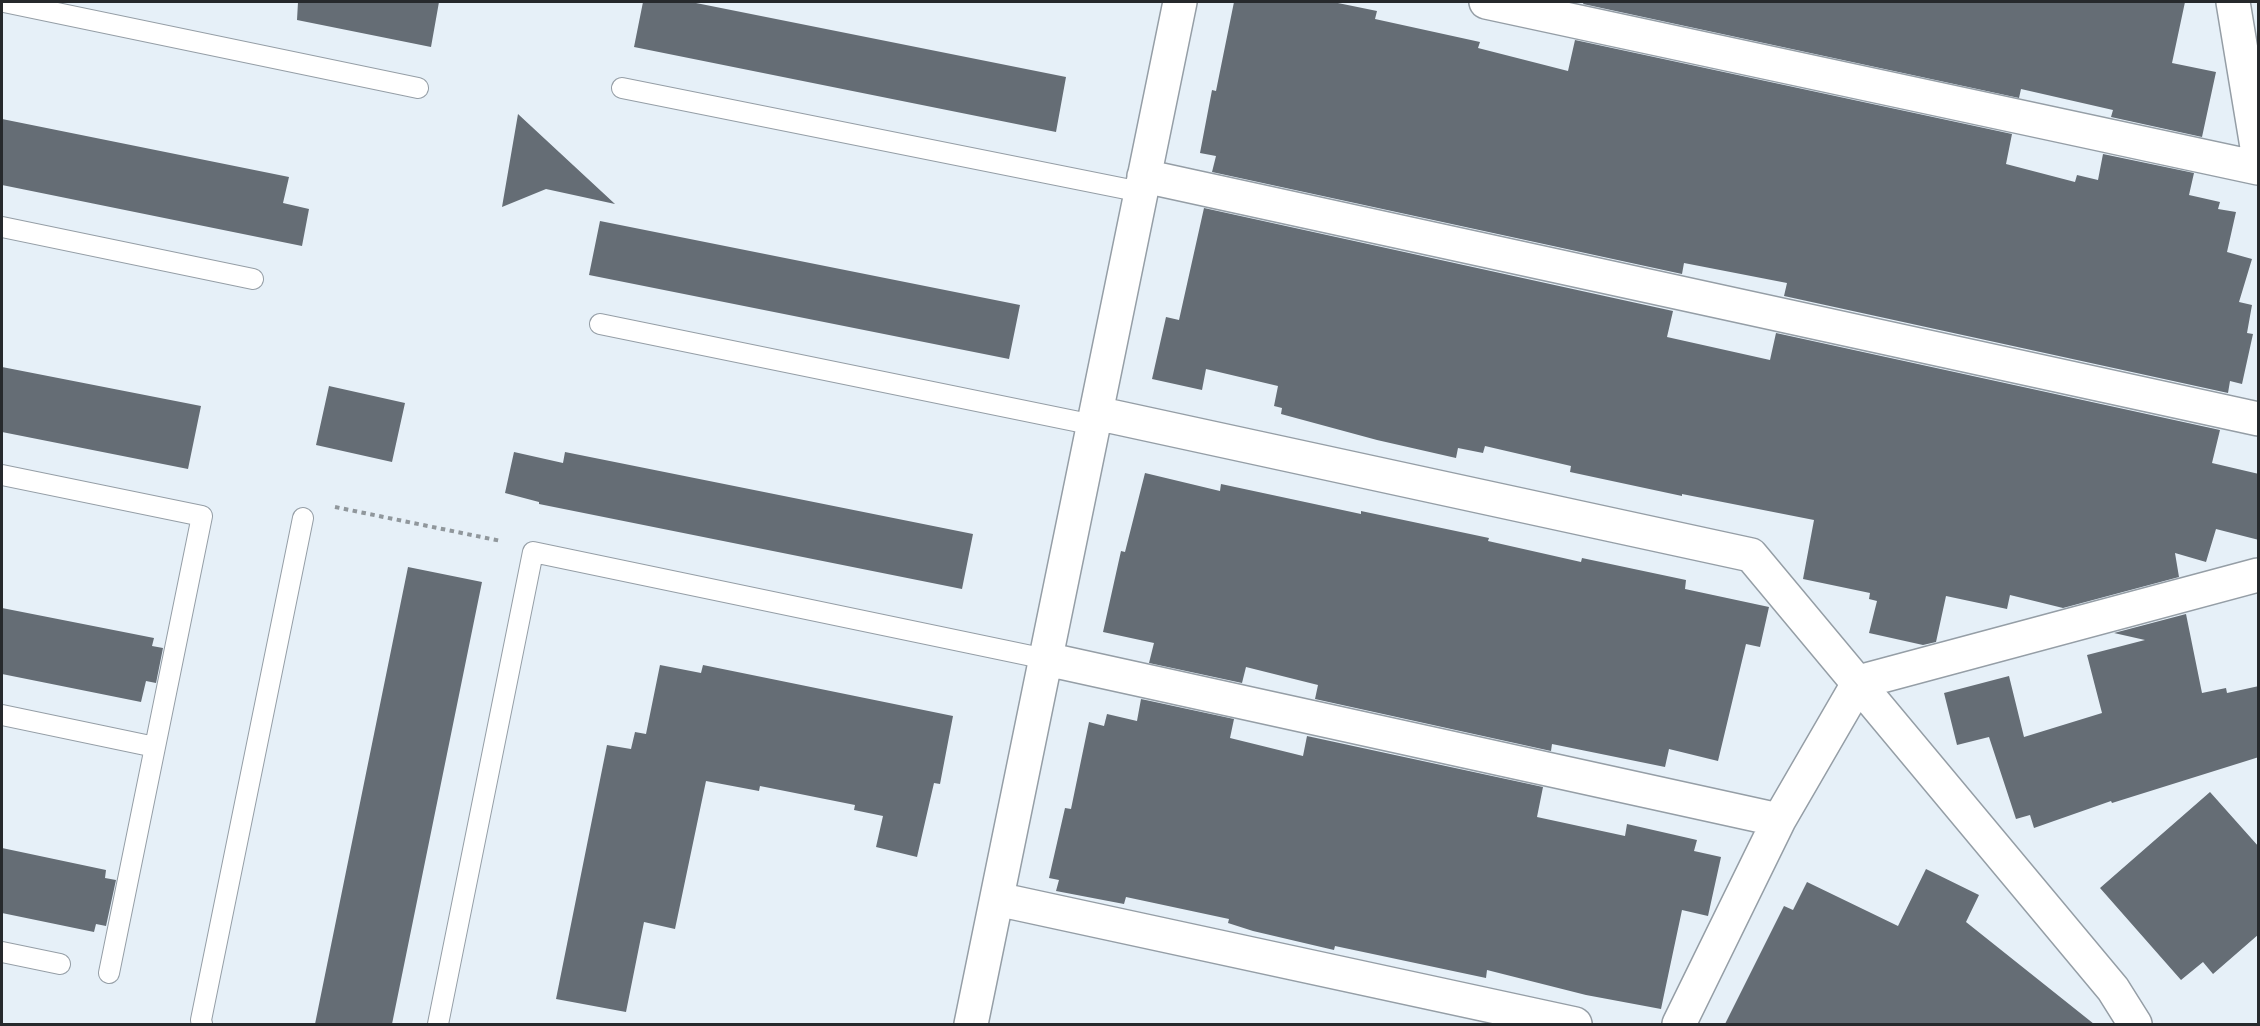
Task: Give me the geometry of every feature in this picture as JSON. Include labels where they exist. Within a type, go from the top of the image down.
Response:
[{"type":"street","points":[[971,1024],[1180,2]]},
{"type":"street","points":[[1486,2],[2259,168]]},
{"type":"street","points":[[2233,2],[2259,153]]},
{"type":"street","points":[[1143,184],[2259,419]]},
{"type":"street","points":[[1095,419],[1751,555],[2113,988],[2135,1024]]},
{"type":"street","points":[[1679,1024],[1779,820],[1859,682],[2259,575]]},
{"type":"street","points":[[1046,660],[1779,820]]},
{"type":"street","points":[[997,899],[1575,1024]]},
{"type":"lane","points":[[4,2],[418,88]]},
{"type":"lane","points":[[622,88],[1143,184]]},
{"type":"lane","points":[[2,227],[254,279]]},
{"type":"lane","points":[[600,324],[1095,419]]},
{"type":"lane","points":[[2,475],[202,516],[109,973]]},
{"type":"lane","points":[[202,1024],[303,518]]},
{"type":"lane","points":[[438,1024],[532,552],[1046,660]]},
{"type":"lane","points":[[2,715],[155,747]]},
{"type":"lane","points":[[2,952],[60,964]]},
{"type":"path","points":[[303,518],[308,505],[326,506],[518,545],[532,552]]},
{"type":"building","points":[[298,2],[439,2],[431,47],[297,20]]},
{"type":"building","points":[[643,2],[691,2],[1066,77],[1056,132],[634,47]]},
{"type":"building","points":[[1234,2],[1333,2],[1377,11],[1375,19],[1480,42],[1478,48],[1568,71],[1575,40],[2012,134],[2006,164],[2075,182],[2077,175],[2098,180],[2103,154],[2194,173],[2189,195],[2220,202],[2218,209],[2236,212],[2227,252],[2252,259],[2239,302],[2252,305],[2247,333],[2253,334],[2242,384],[2230,381],[2228,393],[1784,296],[1787,283],[1684,263],[1682,274],[1212,172],[1216,156],[1200,153],[1212,90],[1216,91]]},
{"type":"building","points":[[1584,2],[2185,2],[2172,63],[2216,72],[2202,137],[2111,117],[2113,110],[2021,89],[2019,98],[1583,4]]},
{"type":"building","points":[[518,114],[615,204],[546,189],[502,207]]},
{"type":"building","points":[[2,119],[289,177],[283,203],[309,209],[302,246],[2,185]]},
{"type":"building","points":[[1204,208],[1673,311],[1667,337],[1770,360],[1776,333],[2220,430],[2212,463],[2259,474],[2259,540],[2216,529],[2206,562],[2175,553],[2179,577],[2063,608],[2010,595],[2007,609],[1946,596],[1936,642],[1923,645],[1869,633],[1877,601],[1869,599],[1870,593],[1803,579],[1814,520],[1682,494],[1682,496],[1570,472],[1571,466],[1485,446],[1483,453],[1458,448],[1456,458],[1377,440],[1281,414],[1282,408],[1274,406],[1278,386],[1206,369],[1202,390],[1152,379],[1166,317],[1179,320]]},
{"type":"building","points":[[600,221],[1020,305],[1009,359],[589,275]]},
{"type":"building","points":[[2,367],[201,406],[188,469],[2,432]]},
{"type":"building","points":[[329,386],[405,403],[392,462],[316,445]]},
{"type":"building","points":[[514,452],[563,463],[565,452],[973,534],[962,589],[539,504],[539,502],[505,493]]},
{"type":"building","points":[[1145,473],[1220,491],[1221,484],[1361,514],[1361,511],[1489,538],[1488,541],[1581,562],[1582,558],[1686,580],[1685,589],[1769,607],[1760,647],[1746,644],[1718,761],[1669,749],[1665,767],[1552,744],[1551,751],[1315,699],[1318,685],[1246,667],[1242,683],[1149,663],[1154,643],[1103,632],[1121,551],[1125,552]]},
{"type":"building","points":[[408,567],[482,582],[392,1024],[315,1024]]},
{"type":"building","points":[[2,608],[154,638],[152,646],[163,648],[156,683],[146,681],[141,702],[2,674]]},
{"type":"building","points":[[2186,614],[2202,693],[2226,688],[2227,693],[2259,686],[2259,757],[2112,803],[2111,801],[2034,828],[2030,815],[2016,819],[1989,737],[1957,745],[1944,693],[2009,676],[2024,737],[2102,713],[2087,655],[2145,640],[2114,633]]},
{"type":"building","points":[[660,665],[701,673],[703,665],[953,716],[940,784],[934,783],[917,857],[876,847],[883,816],[854,810],[855,805],[760,786],[759,791],[706,781],[675,929],[644,922],[626,1012],[556,999],[607,745],[631,749],[635,732],[646,734]]},
{"type":"building","points":[[1141,699],[1234,719],[1230,738],[1303,756],[1307,736],[1543,787],[1537,817],[1625,836],[1627,824],[1697,840],[1694,851],[1721,857],[1708,916],[1682,910],[1661,1009],[1586,995],[1487,970],[1486,978],[1335,946],[1334,950],[1253,931],[1228,923],[1229,919],[1126,897],[1124,904],[1056,891],[1059,880],[1049,878],[1065,808],[1071,809],[1089,722],[1104,726],[1107,714],[1137,721]]},
{"type":"building","points":[[2210,792],[2259,847],[2259,934],[2213,974],[2203,962],[2181,980],[2100,888]]},
{"type":"building","points":[[2,848],[106,870],[105,878],[116,880],[106,926],[96,924],[94,932],[2,913]]},
{"type":"building","points":[[1926,869],[1979,895],[1966,922],[2094,1024],[1725,1024],[1784,906],[1793,910],[1807,882],[1898,926]]}]
